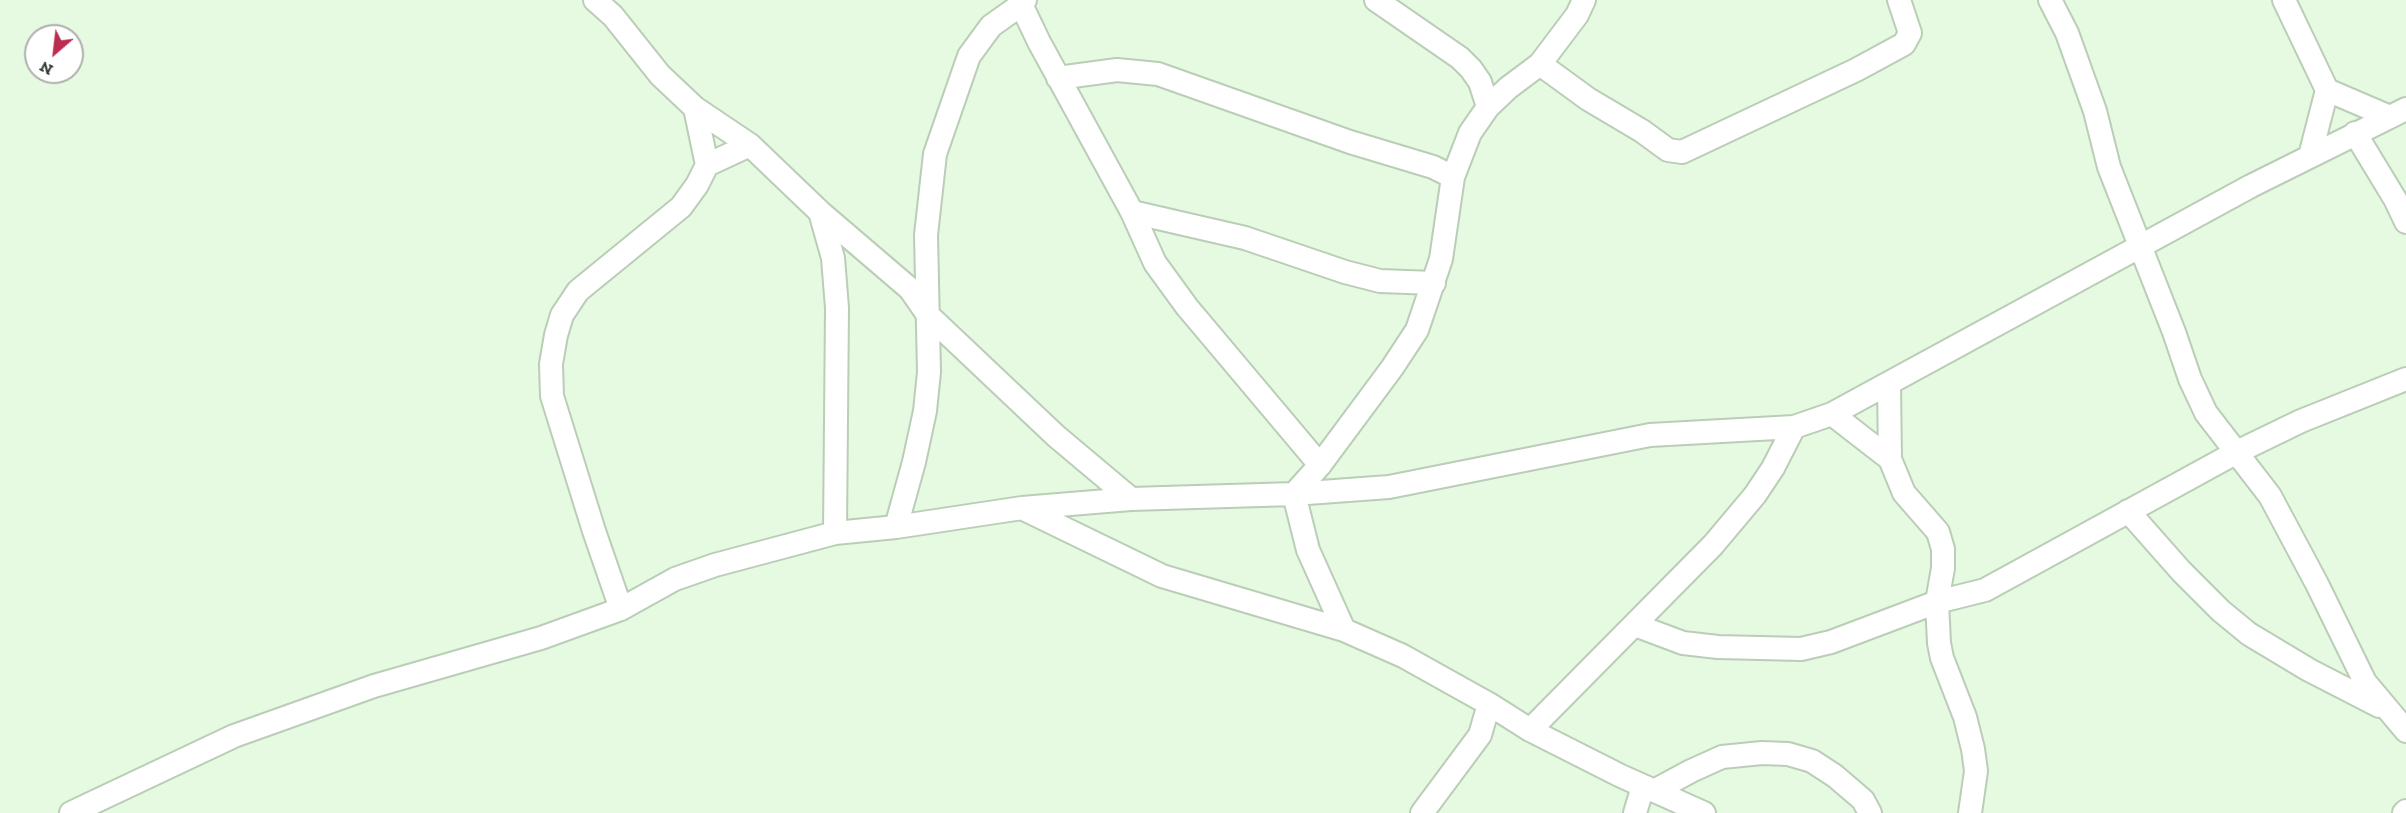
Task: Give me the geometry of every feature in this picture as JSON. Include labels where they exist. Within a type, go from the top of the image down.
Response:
[{"type":"street","points":[[595,0],[613,16],[660,75],[695,108],[750,146],[820,212],[910,289],[928,315],[1056,436],[1131,499]]},
{"type":"street","points":[[1376,0],[1460,58],[1472,69],[1480,82],[1488,107]]},
{"type":"street","points":[[1294,494],[1320,465],[1392,368],[1417,330],[1434,283],[1446,233],[1453,177],[1470,133],[1488,107],[1508,87],[1540,64],[1577,15],[1584,0]]},
{"type":"street","points":[[1540,64],[1588,99],[1642,131],[1668,150],[1682,152],[1856,70],[1904,44],[1910,33],[1899,0]]},
{"type":"street","points":[[2050,0],[2071,44],[2095,111],[2109,167],[2174,332],[2190,380],[2206,413],[2270,496],[2317,584],[2365,682],[2386,710],[2406,731]]},
{"type":"street","points":[[2284,0],[2327,90],[2310,156]]},
{"type":"street","points":[[896,527],[925,411],[929,372],[926,235],[935,154],[969,56],[991,26],[1022,1],[1039,42],[1132,212],[1155,263],[1187,307],[1320,465]]},
{"type":"street","points":[[1058,78],[1117,70],[1158,74],[1350,142],[1433,167],[1453,177]]},
{"type":"street","points":[[2327,90],[2398,113]]},
{"type":"street","points":[[621,609],[552,396],[551,364],[555,335],[562,315],[578,291],[681,207],[697,185],[707,165],[695,108]]},
{"type":"street","points":[[71,813],[234,736],[374,686],[541,638],[621,609],[675,579],[695,572],[834,533],[896,527],[1022,508],[1131,499],[1294,494],[1389,487],[1650,435],[1794,427],[1832,414],[2139,245],[2398,113]]},
{"type":"street","points":[[2355,133],[2395,199],[2406,222]]},
{"type":"street","points":[[707,165],[750,146]]},
{"type":"street","points":[[820,212],[833,258],[837,308],[834,533]]},
{"type":"street","points":[[1132,212],[1245,238],[1345,272],[1380,281],[1434,283]]},
{"type":"street","points":[[1635,625],[1683,643],[1718,647],[1801,649],[1850,635],[1937,602],[1985,590],[2237,452],[2301,421],[2406,379]]},
{"type":"street","points":[[1889,384],[1890,459],[1904,493],[1938,532],[1943,549],[1943,568],[1937,602],[1939,643],[1942,658],[1965,717],[1973,749],[1976,771],[1970,813]]},
{"type":"street","points":[[1832,414],[1890,459]]},
{"type":"street","points":[[1530,730],[1713,545],[1755,495],[1773,468],[1794,427]]},
{"type":"street","points":[[1294,494],[1308,550],[1344,630]]},
{"type":"street","points":[[1022,508],[1162,576],[1344,630],[1403,656],[1489,704],[1530,730],[1648,788],[1672,806],[1704,813]]},
{"type":"street","points":[[2128,511],[2197,587],[2249,634],[2309,670],[2386,710]]},
{"type":"street","points":[[1422,813],[1480,735],[1489,704]]},
{"type":"street","points":[[1635,813],[1648,788],[1722,758],[1761,753],[1788,754],[1812,761],[1835,776],[1863,800],[1870,813]]}]
